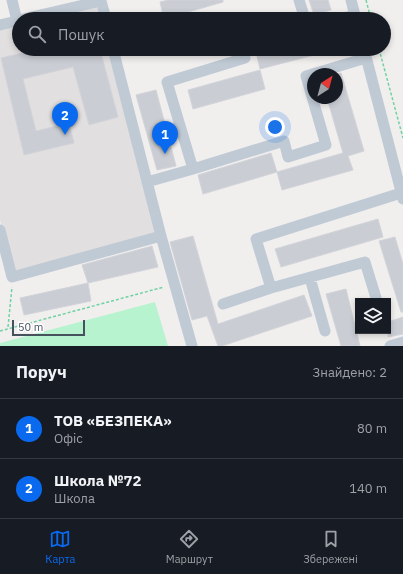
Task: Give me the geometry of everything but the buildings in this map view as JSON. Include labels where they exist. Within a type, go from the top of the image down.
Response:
[{"type":"street","points":[[12,0],[17,12]]},
{"type":"street","points":[[53,12],[102,0],[105,12]]},
{"type":"street","points":[[299,0],[303,12]]},
{"type":"street","points":[[351,0],[354,12]]},
{"type":"street","points":[[0,25],[12,22]]},
{"type":"street","points":[[116,56],[161,236],[192,346]]},
{"type":"street","points":[[193,169],[167,82],[245,58],[245,56]]},
{"type":"street","points":[[147,182],[284,141],[288,157],[326,144],[306,76],[360,56]]},
{"type":"street","points":[[271,288],[256,239],[402,196],[366,56]]},
{"type":"street","points":[[0,230],[12,277],[161,236]]},
{"type":"street","points":[[223,304],[271,288],[365,262],[376,298]]},
{"type":"street","points":[[310,278],[325,331]]},
{"type":"street","points":[[390,346],[403,342]]},
{"type":"path","points":[[366,0],[369,12]]},
{"type":"path","points":[[381,56],[403,138]]},
{"type":"path","points":[[8,328],[12,277]]},
{"type":"path","points":[[0,330],[174,284]]},
{"type":"shaded area","points":[[97,7],[98,12],[76,12]]},
{"type":"shaded area","points":[[12,27],[12,56],[110,56],[156,234],[14,273],[0,220],[0,30]]},
{"type":"green space","points":[[155,302],[168,346],[0,346],[0,343]]},
{"type":"place","name":"Школа №72","points":[[65,135]]},
{"type":"place","name":"ТОВ «БЕЗПЕКА»","points":[[165,154]]}]
